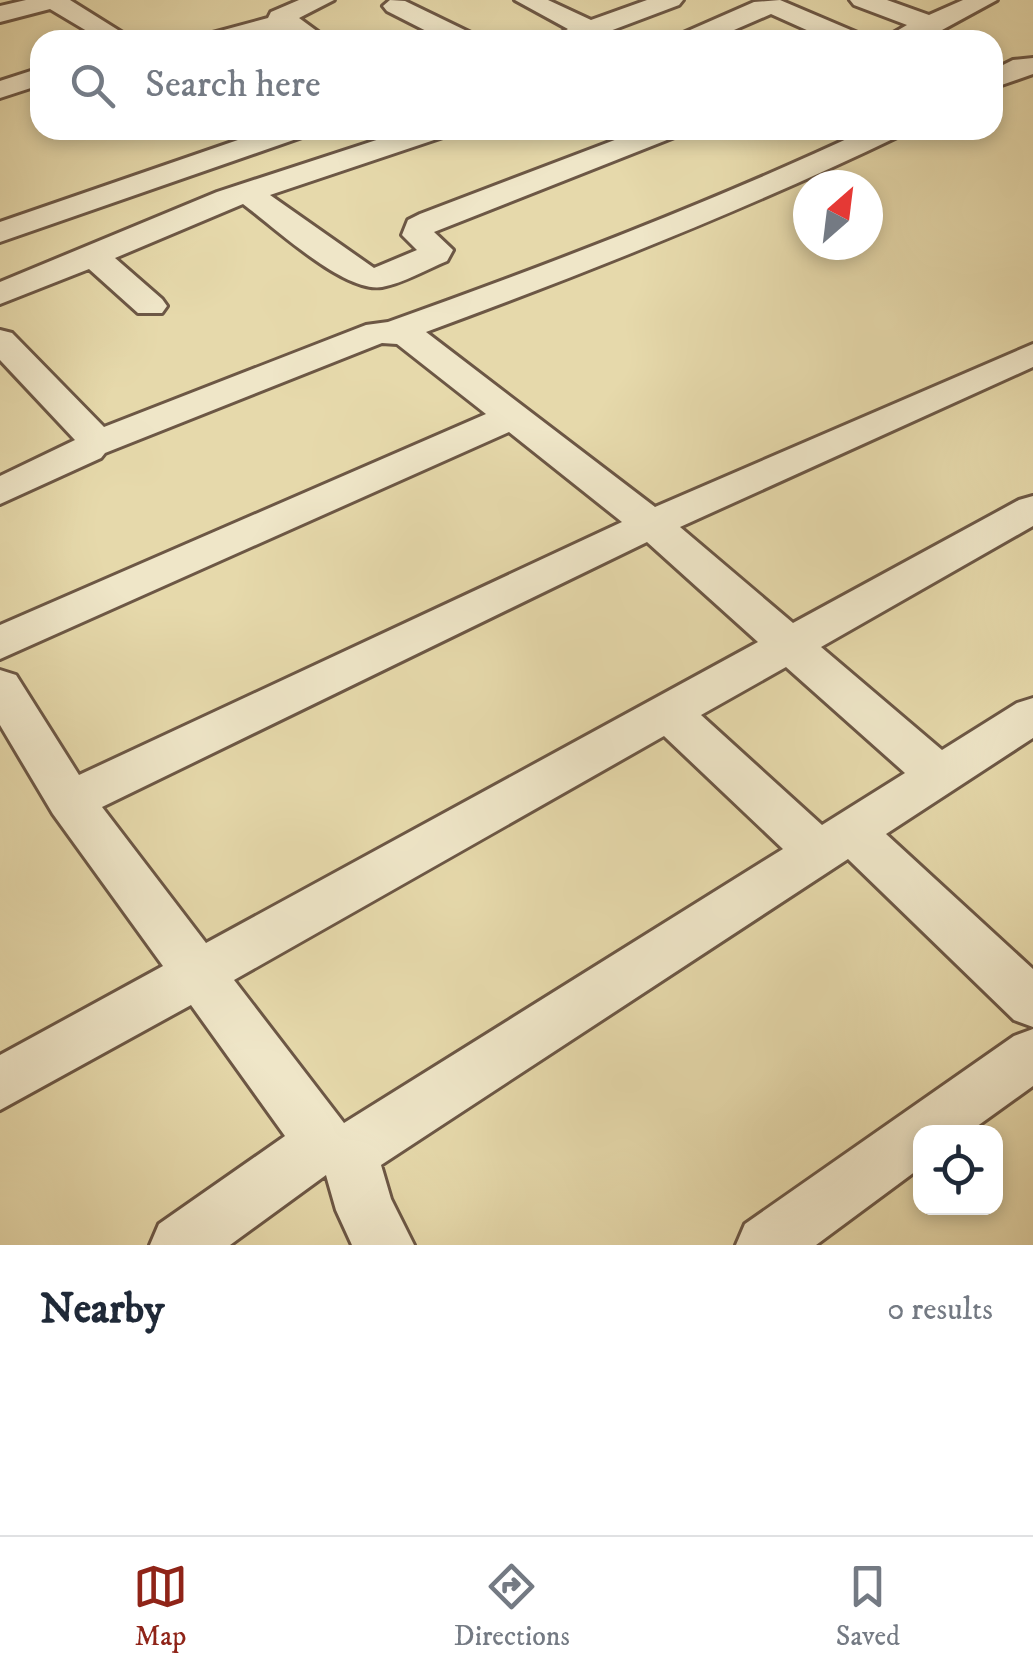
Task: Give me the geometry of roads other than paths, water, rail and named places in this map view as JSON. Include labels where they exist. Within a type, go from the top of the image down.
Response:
[{"type":"street","points":[[0,14],[54,0],[104,30]]},
{"type":"street","points":[[298,30],[280,17],[320,0]]},
{"type":"street","points":[[528,0],[590,30],[670,0]]},
{"type":"street","points":[[863,0],[904,6],[933,25]]},
{"type":"street","points":[[920,30],[984,0]]},
{"type":"street","points":[[396,6],[444,30]]},
{"type":"street","points":[[712,30],[763,7],[774,6],[828,30]]},
{"type":"street","points":[[255,30],[284,22]]},
{"type":"street","points":[[1003,75],[1033,66]]},
{"type":"street","points":[[0,90],[30,80]]},
{"type":"street","points":[[0,233],[265,140]]},
{"type":"street","points":[[0,294],[248,193],[406,140]]},
{"type":"street","points":[[248,193],[360,274],[378,278],[436,254],[437,250],[418,235],[419,227],[431,220],[641,140]]},
{"type":"street","points":[[0,491],[95,444],[378,332],[397,331],[612,254],[868,140]]},
{"type":"street","points":[[93,255],[150,306]]},
{"type":"street","points":[[397,331],[651,524],[940,775]]},
{"type":"street","points":[[4,349],[93,434],[95,444]]},
{"type":"street","points":[[70,802],[651,524],[1033,354]]},
{"type":"street","points":[[0,643],[512,417]]},
{"type":"street","points":[[0,1084],[1033,509]]},
{"type":"street","points":[[0,687],[70,802],[336,1148],[384,1245]]},
{"type":"street","points":[[668,713],[1033,1004]]},
{"type":"street","points":[[180,1245],[1033,715]]},
{"type":"street","points":[[934,1125],[1033,1054]]},
{"type":"street","points":[[766,1245],[913,1140]]}]
